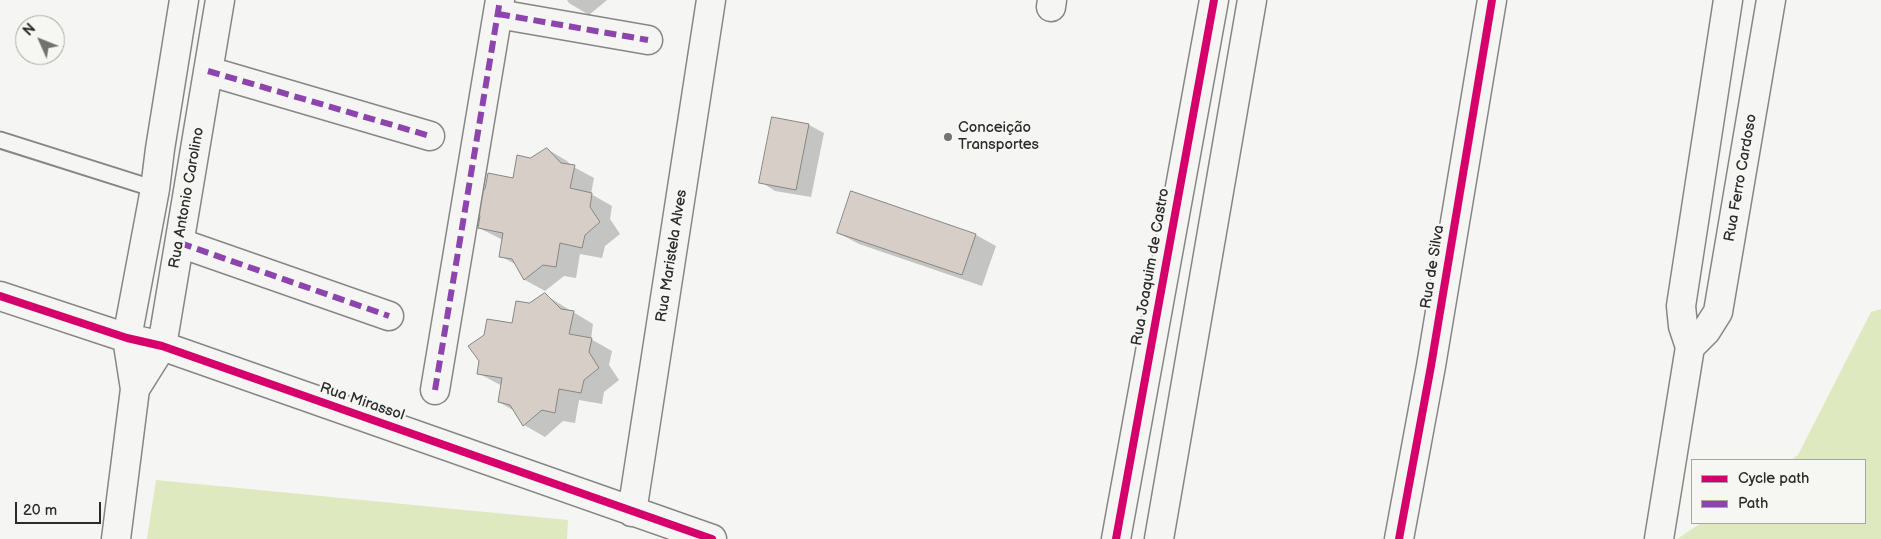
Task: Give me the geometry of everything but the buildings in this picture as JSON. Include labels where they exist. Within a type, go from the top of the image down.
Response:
[{"type":"street","name":"Rua Antonio Carolino","points":[[116,539],[136,389],[127,338],[155,189],[184,0]]},
{"type":"street","name":"Rua Antonio Carolino","points":[[136,389],[162,346],[220,0]]},
{"type":"street","name":"Rua Maristela Alves","points":[[632,512],[711,0]]},
{"type":"street","name":"Rua Joaquim de Castro","points":[[1116,539],[1214,0]]},
{"type":"street","points":[[1159,539],[1252,0]]},
{"type":"street","name":"Rua de Silva","points":[[1400,539],[1492,0]]},
{"type":"street","points":[[1658,539],[1690,346],[1683,326],[1681,306],[1728,0]]},
{"type":"street","name":"Rua Ferro Cardoso","points":[[1690,346],[1706,331],[1718,312],[1771,0]]},
{"type":"street","points":[[435,390],[499,7],[648,40]]},
{"type":"street","points":[[208,71],[430,136]]},
{"type":"street","points":[[180,243],[389,316]]},
{"type":"street","name":"Rua Mirassol","points":[[0,296],[127,338],[162,346],[712,539]]},
{"type":"lane","points":[[0,140],[155,189]]},
{"type":"green space","points":[[1881,309],[1881,539],[1677,539],[1700,524],[1866,524],[1866,459],[1792,459],[1798,455],[1871,312]]},
{"type":"green space","points":[[156,480],[568,520],[567,539],[147,539]]},
{"type":"marked path","points":[[435,390],[500,0]]},
{"type":"marked path","points":[[498,14],[648,40]]},
{"type":"marked path","points":[[208,71],[430,136]]},
{"type":"marked path","points":[[180,243],[389,316]]},
{"type":"cycle path","points":[[1116,539],[1214,0]]},
{"type":"cycle path","points":[[1399,539],[1431,366],[1492,0]]},
{"type":"cycle path","points":[[0,296],[127,338],[162,346],[712,539]]},
{"type":"place","name":"Conceição Transportes","points":[[948,137]]}]
